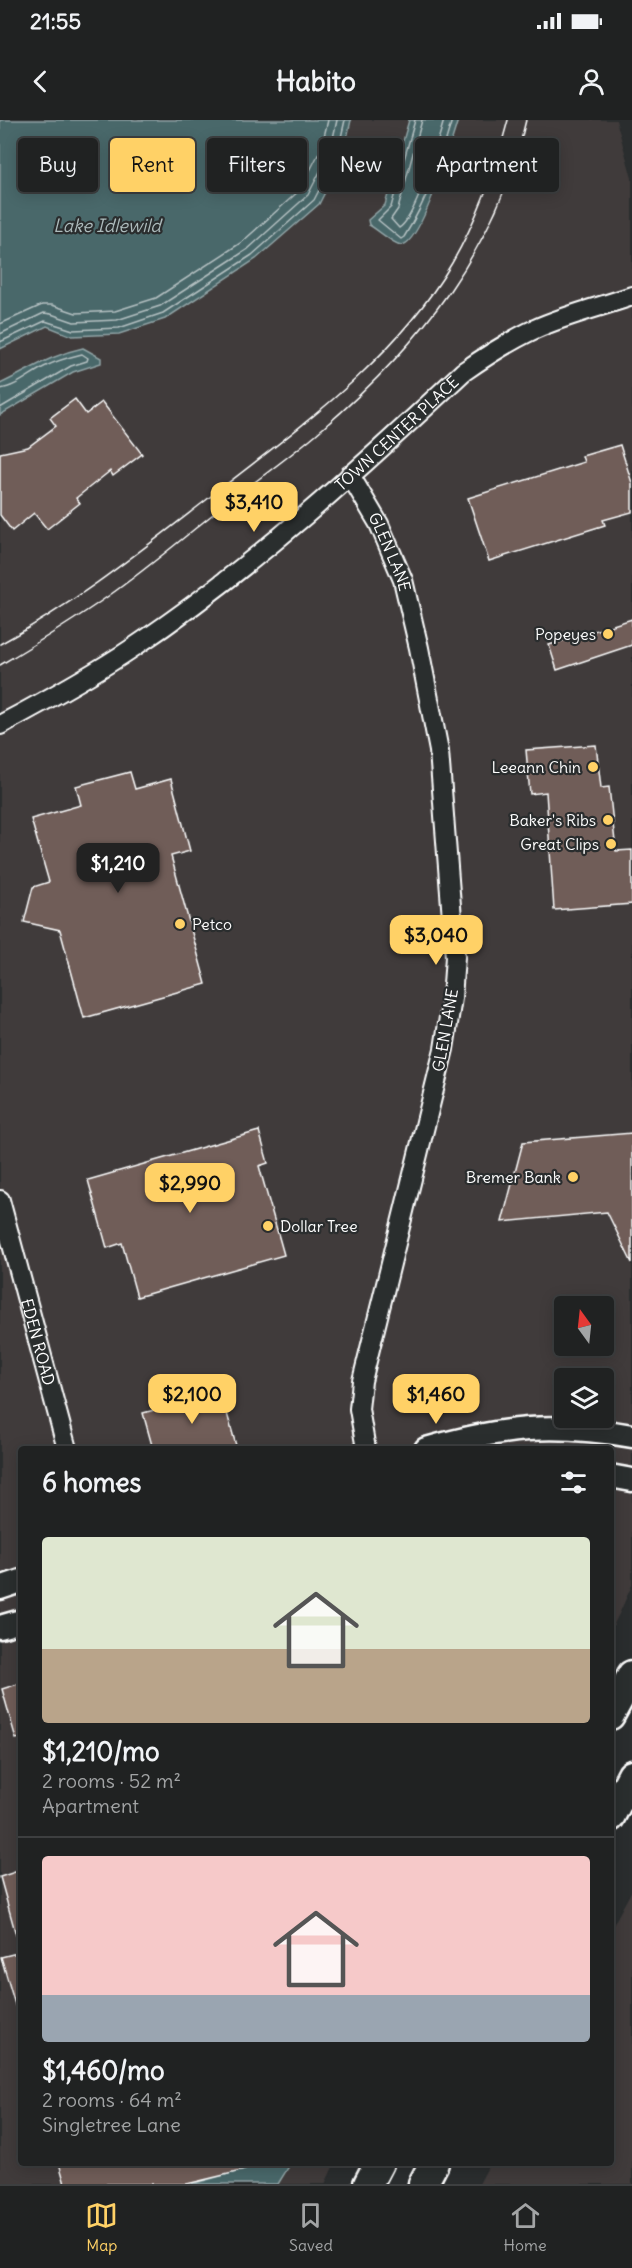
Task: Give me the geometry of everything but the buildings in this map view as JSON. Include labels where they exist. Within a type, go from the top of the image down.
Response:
[{"type":"main road","points":[[614,1708],[632,1675]]},
{"type":"main road","points":[[614,1810],[632,1776]]},
{"type":"main road","points":[[368,2184],[377,2166]]},
{"type":"main road","points":[[423,2184],[432,2166]]},
{"type":"street","name":"TOWN CENTER PLACE","points":[[0,725],[66,690],[134,647],[256,555],[351,475],[463,372],[483,358],[536,328],[632,297]]},
{"type":"street","name":"GLEN LANE","points":[[351,475],[392,551],[403,580],[419,648],[439,751],[455,957],[452,998],[444,1049],[403,1207],[362,1381],[359,1409],[365,1446]]},
{"type":"street","name":"EDEN ROAD","points":[[0,1200],[66,1446]]},
{"type":"street","points":[[437,1446],[472,1436],[520,1428],[560,1427],[599,1430],[632,1436]]},
{"type":"street","points":[[614,1477],[632,1480]]},
{"type":"street","points":[[0,1588],[18,1582]]},
{"type":"street","points":[[0,1627],[18,1622]]},
{"type":"shaded area","points":[[0,120],[616,120],[632,178],[632,1585],[620,1612],[614,1624],[614,1446],[18,1446],[18,2166],[334,2166],[325,2184],[0,2184]]},
{"type":"shaded area","points":[[632,1890],[632,2184],[479,2184],[488,2166],[614,2166],[614,1923]]},
{"type":"water","name":"Lake Idlewild","points":[[0,120],[351,120],[347,138],[319,138],[319,192],[325,192],[319,204],[256,259],[165,319],[119,334],[72,336],[47,326],[0,349]]},
{"type":"water","points":[[409,120],[458,120],[452,138],[415,138],[415,192],[434,192],[418,229],[409,241],[401,245],[369,225],[368,220],[385,205],[389,192],[403,192],[403,141]]},
{"type":"water","points":[[83,348],[101,358],[101,363],[73,372],[0,415],[0,384],[50,359]]},
{"type":"water","points":[[238,2166],[289,2166],[278,2184],[192,2184],[239,2171]]},
{"type":"tram line","points":[[0,644],[80,595],[131,558],[307,421],[371,364],[401,333],[428,299],[452,263],[485,193],[508,120]]},
{"type":"tram line","points":[[0,665],[81,615],[136,575],[310,439],[358,397],[391,363],[422,328],[450,291],[475,252],[496,210],[513,167],[526,120]]},
{"type":"place","name":"Popeyes","points":[[608,634]]},
{"type":"place","name":"Leeann Chin","points":[[593,767]]},
{"type":"place","name":"Baker's Ribs","points":[[608,820]]},
{"type":"place","name":"Great Clips","points":[[611,844]]},
{"type":"place","name":"Petco","points":[[180,924]]},
{"type":"place","name":"Bremer Bank","points":[[573,1177]]},
{"type":"place","name":"Dollar Tree","points":[[268,1226]]}]
